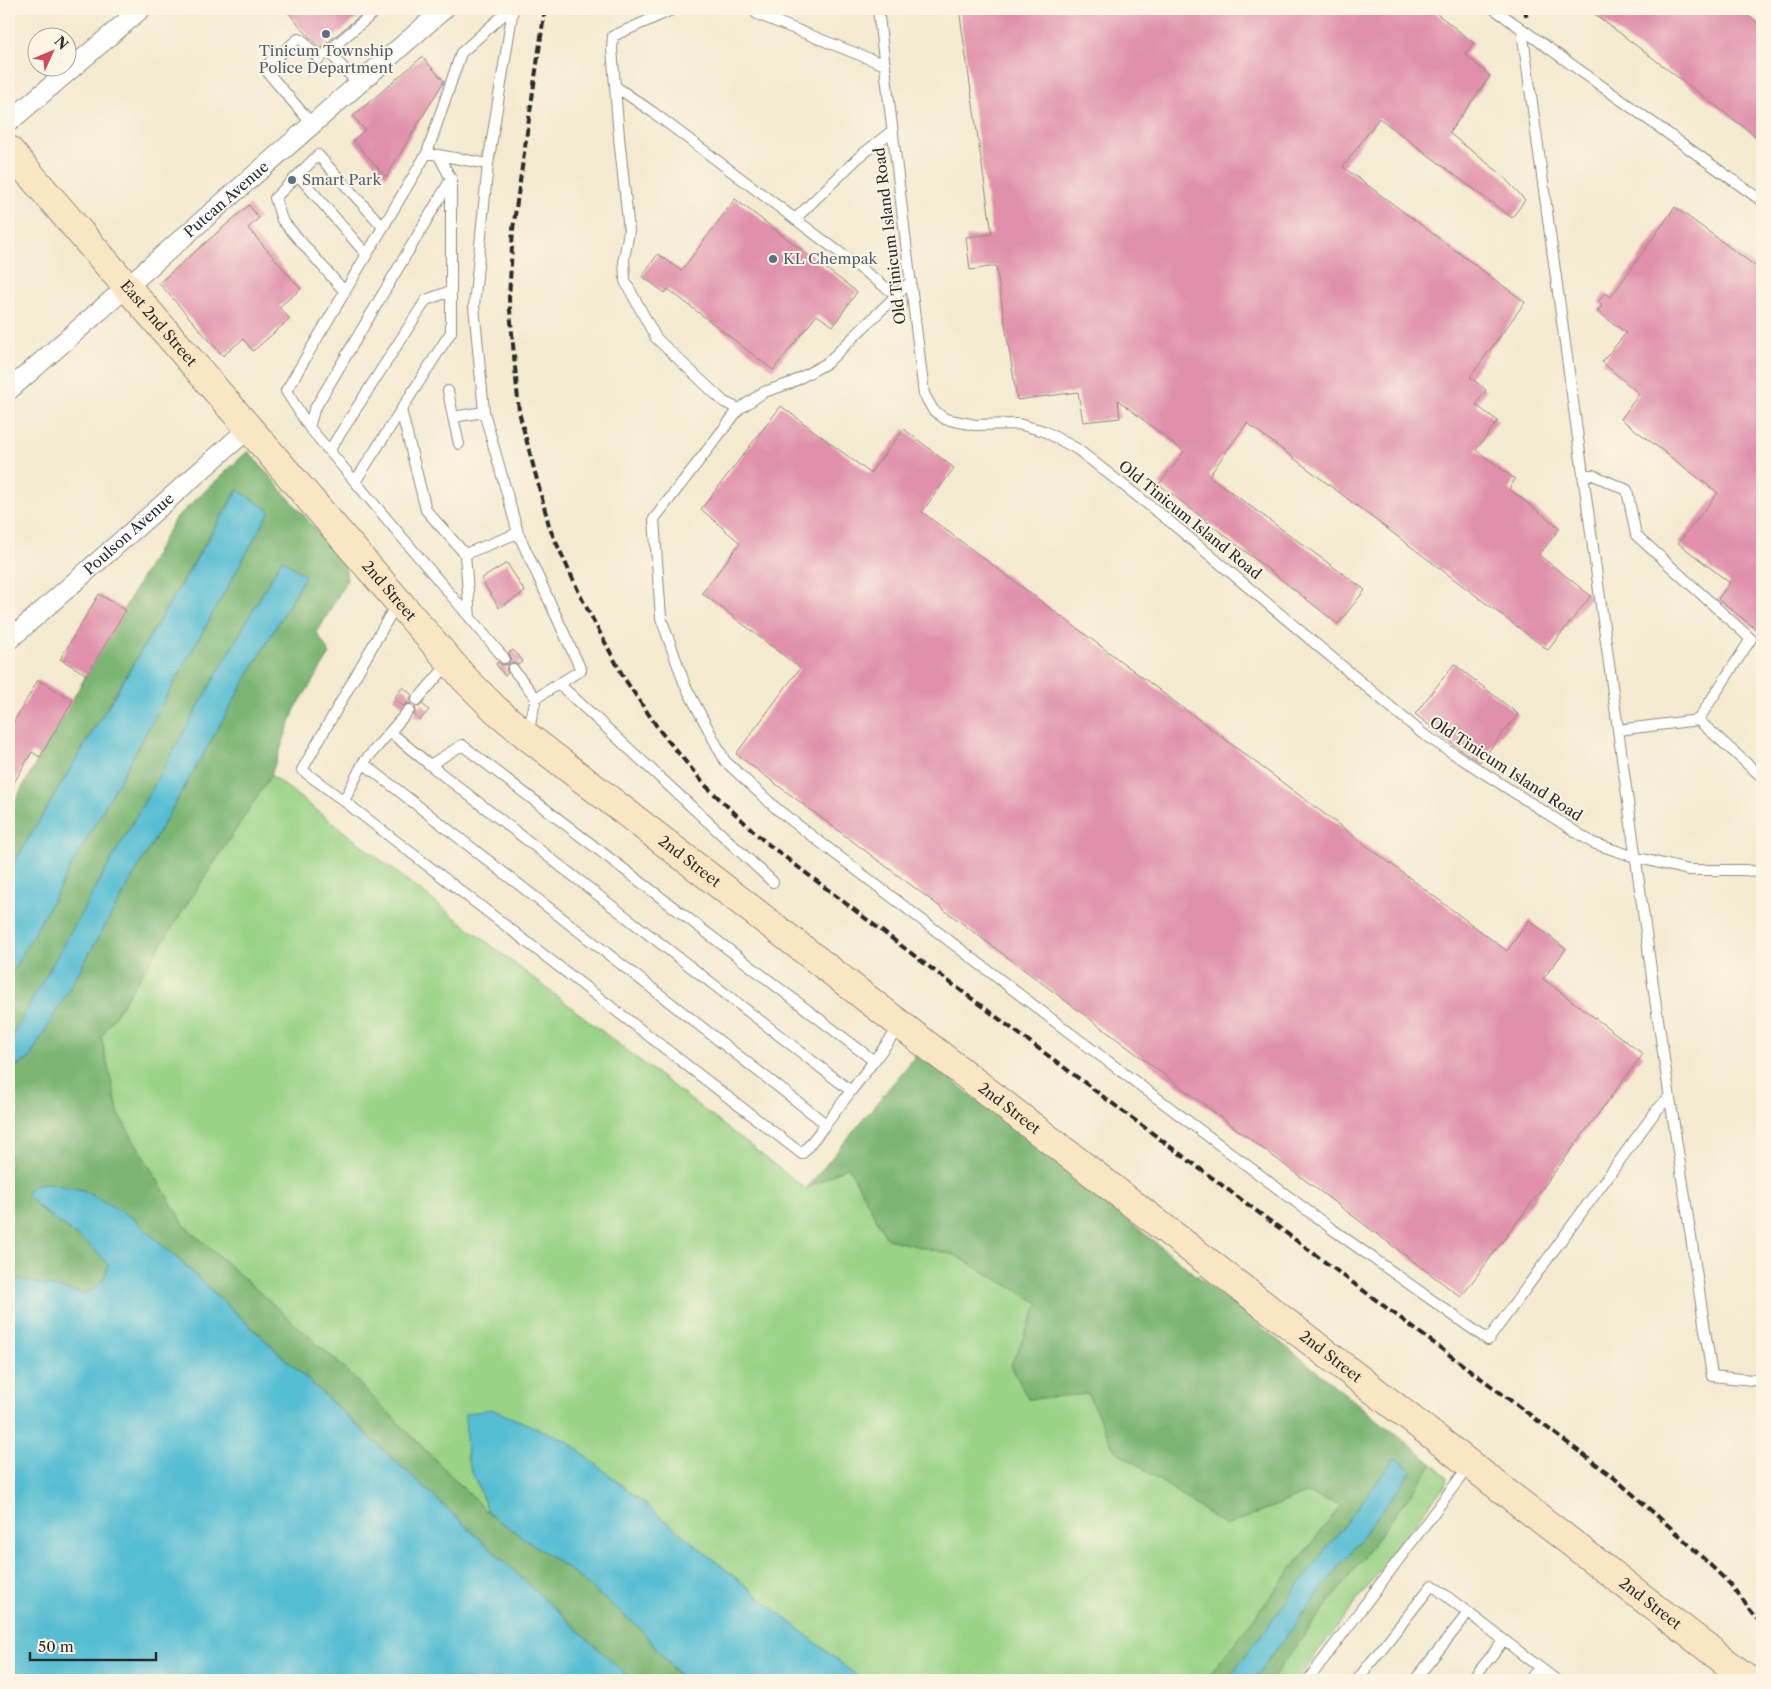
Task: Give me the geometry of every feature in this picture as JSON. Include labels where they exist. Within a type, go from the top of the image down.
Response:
[{"type":"street","points":[[9,122],[141,9]]},
{"type":"street","name":"Putcan Avenue","points":[[9,390],[444,9]]},
{"type":"street","name":"East 2nd Street","points":[[9,150],[306,497]]},
{"type":"street","name":"Poulson Avenue","points":[[9,640],[248,428]]},
{"type":"street","name":"2nd Street","points":[[306,497],[450,662],[495,709],[527,736],[1470,1465],[1740,1678]]},
{"type":"lane","points":[[312,124],[268,74],[266,68],[268,64],[298,38],[319,59],[378,9]]},
{"type":"lane","points":[[504,658],[309,427],[286,392],[427,153],[460,53],[512,9]]},
{"type":"lane","points":[[512,9],[488,164],[474,306],[484,412],[518,534],[581,670],[536,698],[527,736]]},
{"type":"lane","points":[[674,9],[613,36],[619,137],[629,232],[624,258],[625,280],[656,338],[724,402],[739,409]]},
{"type":"lane","points":[[754,9],[757,14],[885,65]]},
{"type":"lane","name":"Old Tinicum Island Road","points":[[878,9],[924,394],[933,410],[945,419],[975,425],[1018,424],[1044,431],[1077,449],[1168,520],[1423,734],[1593,843],[1635,857],[1688,870],[1746,870],[1762,873]]},
{"type":"lane","points":[[1494,9],[1762,201]]},
{"type":"lane","points":[[1522,30],[1635,857],[1669,1097],[1712,1376],[1762,1382]]},
{"type":"lane","points":[[328,52],[358,84]]},
{"type":"lane","points":[[615,86],[896,295]]},
{"type":"lane","points":[[795,219],[859,157],[892,131]]},
{"type":"lane","points":[[427,153],[488,164]]},
{"type":"lane","points":[[345,292],[282,220],[275,198],[318,155],[383,227]]},
{"type":"lane","points":[[355,482],[451,332],[451,179],[439,156]]},
{"type":"lane","points":[[298,175],[367,255]]},
{"type":"lane","points":[[309,427],[314,410],[451,179]]},
{"type":"lane","points":[[911,281],[827,363],[791,383],[764,392],[739,409],[654,519],[661,618],[684,685],[725,761],[778,810],[1070,1033],[1332,1229],[1488,1340],[1656,1111],[1669,1097]]},
{"type":"lane","points":[[329,451],[426,300],[451,291]]},
{"type":"lane","points":[[448,391],[459,444]]},
{"type":"lane","points":[[401,410],[426,510],[465,554],[470,618]]},
{"type":"lane","points":[[453,417],[484,412]]},
{"type":"lane","points":[[1583,475],[1593,475],[1627,490],[1636,535],[1751,639],[1698,720]]},
{"type":"lane","points":[[465,554],[518,534]]},
{"type":"lane","points":[[397,602],[302,770],[802,1154],[901,1025]]},
{"type":"lane","points":[[417,700],[450,662]]},
{"type":"lane","points":[[513,669],[536,698]]},
{"type":"lane","points":[[559,684],[773,882]]},
{"type":"lane","points":[[344,801],[364,763],[409,710]]},
{"type":"lane","points":[[1618,730],[1698,720],[1762,777]]},
{"type":"lane","points":[[390,732],[851,1091]]},
{"type":"lane","points":[[430,765],[462,745],[874,1061]]},
{"type":"lane","points":[[364,763],[826,1124]]},
{"type":"lane","points":[[1308,1680],[1470,1465]]},
{"type":"lane","points":[[1357,1680],[1432,1585],[1556,1680]]},
{"type":"lane","points":[[1415,1680],[1468,1612]]},
{"type":"lane","points":[[1472,1680],[1504,1640]]},
{"type":"lane","points":[[1529,1680],[1539,1668]]},
{"type":"green space","points":[[248,451],[345,563],[347,580],[317,633],[330,654],[295,709],[271,775],[101,1037],[119,1115],[184,1225],[342,1366],[489,1514],[567,1568],[640,1628],[681,1679],[686,1680],[632,1680],[176,1257],[37,1207],[94,1248],[108,1264],[106,1275],[98,1285],[85,1294],[9,1277],[9,1070],[29,1059],[305,576],[282,559],[9,1041],[9,978],[270,511],[237,490],[9,871],[9,811],[175,519]]},
{"type":"green space","points":[[271,775],[806,1189],[848,1166],[887,1239],[955,1255],[1039,1303],[1011,1365],[1028,1399],[1088,1394],[1114,1449],[1226,1526],[1306,1493],[1342,1505],[1206,1680],[862,1680],[566,1440],[466,1414],[467,1459],[489,1514],[342,1366],[184,1225],[119,1115],[101,1037]]},
{"type":"green space","points":[[918,1053],[1433,1464],[1271,1680],[1253,1680],[1412,1471],[1395,1458],[1227,1680],[1206,1680],[1341,1505],[1306,1493],[1226,1526],[1114,1449],[1088,1394],[1028,1399],[1011,1365],[1039,1303],[955,1255],[887,1239],[848,1166],[806,1189]]},
{"type":"green space","points":[[1433,1464],[1448,1477],[1444,1486],[1297,1680],[1271,1680]]},
{"type":"water","points":[[238,490],[270,511],[9,978],[9,871]]},
{"type":"water","points":[[282,559],[305,576],[29,1059],[9,1070],[9,1041]]},
{"type":"water","points":[[48,1183],[83,1190],[133,1218],[632,1680],[9,1680],[9,1277],[85,1294],[104,1279],[108,1264],[89,1245],[36,1205],[27,1195],[29,1188],[36,1184]]},
{"type":"water","points":[[491,1409],[566,1440],[862,1680],[682,1679],[640,1628],[567,1568],[489,1514],[467,1459],[465,1414]]},
{"type":"water","points":[[1395,1458],[1412,1471],[1253,1680],[1227,1680]]},
{"type":"building","name":"Tinicum Township Police Department","points":[[285,9],[368,9],[320,49]]},
{"type":"building","points":[[959,9],[1431,9],[1474,43],[1465,54],[1490,76],[1449,133],[1500,173],[1525,200],[1512,218],[1379,118],[1343,167],[1525,302],[1470,377],[1486,390],[1476,405],[1498,421],[1476,450],[1515,479],[1509,489],[1560,528],[1539,555],[1591,596],[1548,650],[1247,423],[1209,476],[1365,590],[1338,624],[1159,484],[1184,452],[1118,400],[1120,418],[1083,422],[1078,392],[1017,400],[996,266],[970,270],[966,237],[992,234]]},
{"type":"building","points":[[1588,9],[1739,9],[1762,26],[1762,141]]},
{"type":"building","points":[[422,57],[444,81],[386,177],[353,140],[365,130],[353,116]]},
{"type":"building","points":[[735,199],[857,292],[833,326],[817,315],[773,370],[668,289],[665,293],[642,276],[658,254],[681,271]]},
{"type":"building","points":[[249,205],[259,218],[248,228],[301,289],[279,307],[290,319],[253,351],[243,339],[223,356],[159,283]]},
{"type":"building","points":[[1675,207],[1762,271],[1762,634],[1718,599],[1730,583],[1678,543],[1718,493],[1621,419],[1639,394],[1602,362],[1626,333],[1597,311],[1602,306],[1598,302],[1605,293],[1611,297]]},
{"type":"building","points":[[781,406],[870,473],[904,429],[954,468],[922,512],[1507,951],[1529,920],[1566,949],[1543,979],[1643,1054],[1461,1297],[736,754],[800,668],[702,593],[740,543],[701,509]]},
{"type":"building","points":[[507,563],[525,592],[499,608],[481,579]]},
{"type":"building","points":[[99,594],[126,610],[87,675],[60,659]]},
{"type":"building","points":[[513,650],[523,661],[518,665],[512,662],[508,664],[511,660],[509,653]]},
{"type":"building","points":[[498,662],[502,665],[508,664],[506,670],[508,673],[505,676],[496,664]]},
{"type":"building","points":[[1454,664],[1518,714],[1480,762],[1461,750],[1415,714]]},
{"type":"building","points":[[38,680],[73,700],[40,757],[32,752],[9,791],[9,730]]},
{"type":"building","points":[[403,687],[412,695],[410,699],[411,704],[407,703],[403,706],[394,698]]},
{"type":"building","points":[[422,704],[429,710],[420,720],[414,715],[416,711],[415,706],[419,707]]},
{"type":"railway","points":[[545,9],[513,229],[509,299],[519,412],[550,529],[582,599],[624,678],[660,731],[705,785],[764,841],[920,960],[1612,1476],[1679,1535],[1730,1584],[1762,1625]]},
{"type":"railway","points":[[1525,9],[1527,20]]},
{"type":"place","name":"Tinicum Township Police Department","points":[[326,34]]},
{"type":"place","name":"Smart Park","points":[[292,180]]},
{"type":"place","name":"KL Chempak","points":[[773,259]]}]
